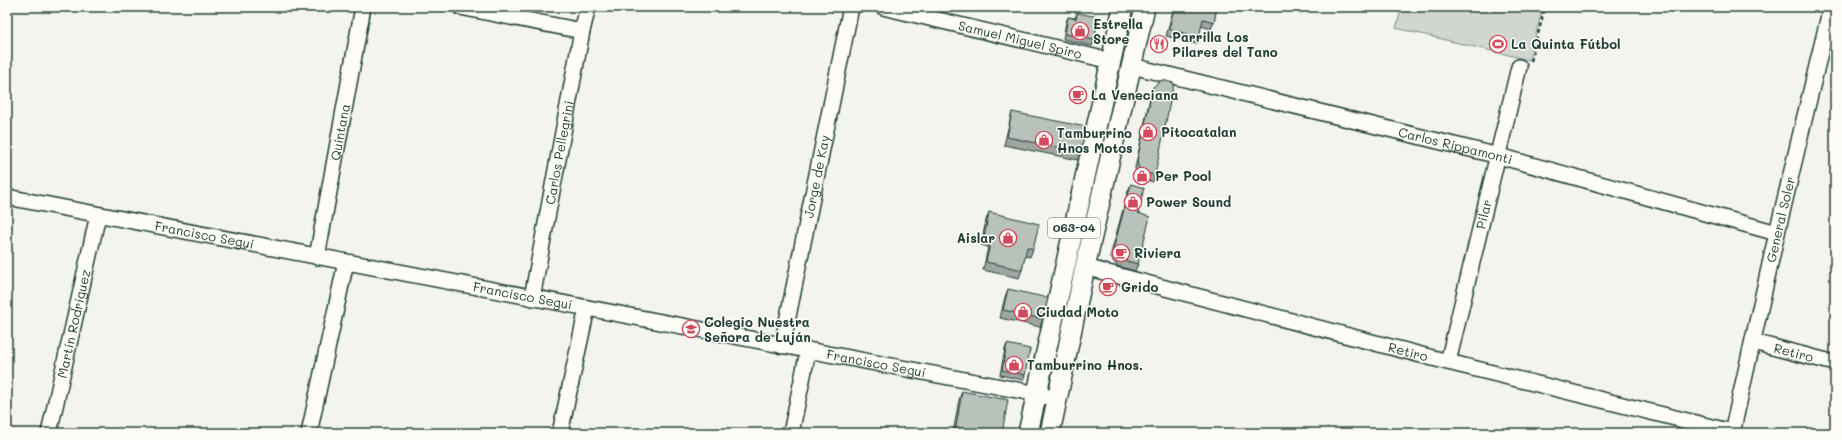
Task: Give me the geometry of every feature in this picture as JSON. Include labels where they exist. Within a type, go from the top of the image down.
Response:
[{"type":"main road","name":"063-04","points":[[1028,433],[1038,394],[1123,7]]},
{"type":"main road","name":"063-04","points":[[1050,433],[1085,267],[1145,7]]},
{"type":"street","name":"Quintana","points":[[317,257],[363,7]]},
{"type":"street","points":[[460,7],[582,31]]},
{"type":"street","name":"Carlos Pellegrini","points":[[532,298],[582,31],[588,7]]},
{"type":"street","name":"Jorge de Kay","points":[[782,346],[851,7]]},
{"type":"street","name":"Samuel Miguel Spiro","points":[[883,7],[1111,61]]},
{"type":"street","name":"General Soler","points":[[1732,432],[1777,233],[1831,7]]},
{"type":"street","name":"Carlos Rippamonti","points":[[1132,66],[1499,156],[1777,233]]},
{"type":"street","name":"Pilar","points":[[1448,362],[1499,156],[1519,67]]},
{"type":"street","name":"Francisco Seguí","points":[[7,197],[1038,394],[1057,400]]},
{"type":"street","name":"Martín Rodríguez","points":[[49,433],[98,215]]},
{"type":"street","points":[[309,433],[346,262]]},
{"type":"street","name":"Retiro","points":[[1085,267],[1448,362],[1732,432]]},
{"type":"street","points":[[560,433],[587,308]]},
{"type":"street","name":"Retiro","points":[[1753,342],[1835,363]]},
{"type":"street","points":[[791,433],[808,351]]},
{"type":"path","points":[[1519,67],[1530,66],[1545,7]]},
{"type":"shaded area","name":"La Quinta Fútbol","points":[[1402,7],[1543,7],[1529,60],[1396,28]]},
{"type":"building","points":[[1174,7],[1217,7],[1214,22],[1203,19],[1199,37],[1169,29]]},
{"type":"building","name":"Estrella Store","points":[[1077,13],[1099,17],[1094,40],[1065,34],[1068,17],[1076,19]]},
{"type":"building","points":[[1162,80],[1174,83],[1155,175],[1142,172],[1137,161],[1153,87]]},
{"type":"building","name":"Tamburrino Hnos Motos","points":[[1012,112],[1086,127],[1081,152],[1007,137]]},
{"type":"building","points":[[1131,184],[1144,188],[1138,213],[1150,217],[1138,264],[1119,259],[1113,250]]},
{"type":"building","points":[[989,212],[1039,224],[1033,249],[1027,247],[1022,270],[986,262],[991,239],[984,237]]},
{"type":"building","name":"Ciudad Moto","points":[[1008,289],[1048,298],[1043,319],[1003,310]]},
{"type":"building","name":"Tamburrino Hnos.","points":[[1007,344],[1030,349],[1025,375],[1002,370]]},
{"type":"building","points":[[962,391],[1008,400],[1002,433],[955,433]]},
{"type":"place","name":"Estrella Store","points":[[1080,31]]},
{"type":"place","name":"Parrilla Los Pilares del Tano","points":[[1159,44]]},
{"type":"place","name":"La Quinta Fútbol","points":[[1498,44]]},
{"type":"place","name":"La Veneciana","points":[[1078,95]]},
{"type":"place","name":"Pitocatalan","points":[[1148,132]]},
{"type":"place","name":"Tamburrino Hnos Motos","points":[[1044,140]]},
{"type":"place","name":"Per Pool","points":[[1142,176]]},
{"type":"place","name":"Power Sound","points":[[1133,202]]},
{"type":"place","name":"Aislar","points":[[1008,238]]},
{"type":"place","name":"Riviera","points":[[1121,253]]},
{"type":"place","name":"Grido","points":[[1108,287]]},
{"type":"place","name":"Ciudad Moto","points":[[1023,312]]},
{"type":"place","name":"Colegio Nuestra Señora de Luján","points":[[691,329]]},
{"type":"place","name":"Tamburrino Hnos.","points":[[1014,365]]}]
